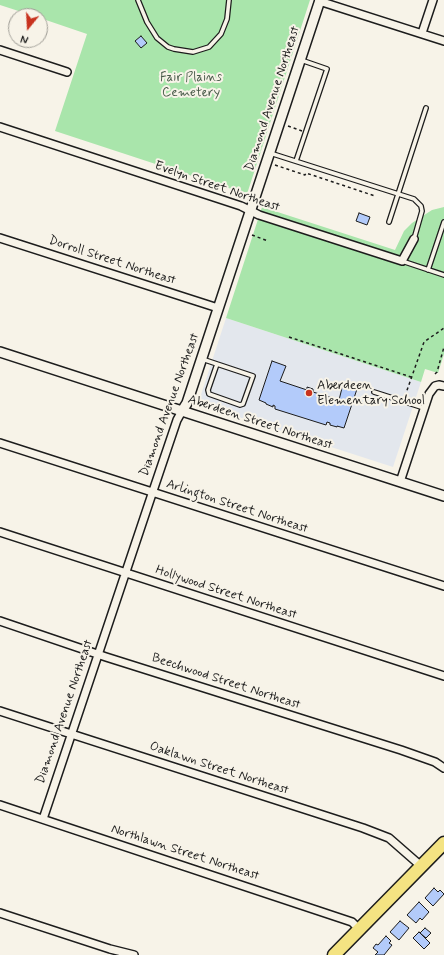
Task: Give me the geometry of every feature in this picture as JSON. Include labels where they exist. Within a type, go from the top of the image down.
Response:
[{"type":"main road","points":[[334,955],[444,843]]},
{"type":"street","points":[[422,33],[433,0]]},
{"type":"street","points":[[320,1],[444,40]]},
{"type":"street","name":"Diamond Avenue Northeast","points":[[43,819],[152,492],[177,420],[186,403],[320,1]]},
{"type":"street","points":[[0,50],[67,72]]},
{"type":"street","name":"Evelyn Street Northeast","points":[[0,127],[241,206],[259,215],[402,261]]},
{"type":"street","name":"Dorroll Street Northeast","points":[[0,238],[218,308]]},
{"type":"street","points":[[402,261],[414,239]]},
{"type":"street","name":"Aberdeen Street Northeast","points":[[0,352],[444,496]]},
{"type":"street","points":[[400,482],[424,408],[432,389],[435,386],[442,386]]},
{"type":"street","name":"Arlington Street Northeast","points":[[0,443],[444,586]]},
{"type":"street","name":"Hollywood Street Northeast","points":[[0,532],[444,676]]},
{"type":"street","name":"Beechwood Street Northeast","points":[[0,621],[401,750],[435,762],[444,768]]},
{"type":"street","name":"Oaklawn Street Northeast","points":[[0,711],[363,828],[389,838],[421,866]]},
{"type":"street","name":"Northlawn Street Northeast","points":[[0,805],[352,922],[359,929]]},
{"type":"street","points":[[0,913],[110,949],[134,955]]},
{"type":"lane","points":[[138,0],[146,22],[157,38],[168,47],[193,52],[208,47],[221,34],[226,19],[229,0]]},
{"type":"lane","points":[[296,161],[327,69],[300,60]]},
{"type":"lane","points":[[388,222],[426,108]]},
{"type":"lane","points":[[269,153],[414,199],[421,206],[421,216],[414,239]]},
{"type":"lane","points":[[428,270],[444,222]]},
{"type":"lane","points":[[402,261],[444,275]]},
{"type":"lane","points":[[201,358],[253,376],[243,404],[240,405],[209,394],[208,390],[217,364]]},
{"type":"lane","points":[[374,392],[424,408]]},
{"type":"path","points":[[288,126],[306,132]]},
{"type":"path","points":[[275,165],[305,175],[306,173],[375,196]]},
{"type":"path","points":[[252,235],[268,241]]},
{"type":"path","points":[[403,402],[424,342],[444,328]]},
{"type":"path","points":[[289,337],[411,377]]},
{"type":"path","points":[[435,374],[437,372],[444,347]]},
{"type":"shaded area","name":"Aberdeen Elementary School","points":[[226,318],[421,382],[393,467],[198,404]]},
{"type":"green space","name":"Fair Plains Cemetery","points":[[0,0],[310,0],[247,194],[55,131],[87,34],[48,21],[48,8],[9,8],[0,5]]},
{"type":"green space","points":[[262,207],[395,250],[404,231],[412,223],[432,210],[444,207],[444,354],[438,373],[425,369],[421,382],[226,318]]},
{"type":"building","points":[[141,36],[147,43],[141,48],[135,41]]},
{"type":"building","points":[[359,213],[370,217],[367,225],[356,221]]},
{"type":"building","name":"Aberdeen Elementary School","points":[[272,361],[286,366],[280,381],[307,390],[307,387],[313,389],[313,392],[339,400],[343,384],[357,389],[344,428],[330,425],[330,423],[327,422],[326,425],[275,409],[275,406],[273,405],[273,407],[259,400]]},
{"type":"building","points":[[434,888],[438,892],[440,890],[444,894],[433,906],[425,898]]},
{"type":"building","points":[[419,902],[429,912],[422,920],[420,918],[416,923],[407,915]]},
{"type":"building","points":[[400,921],[409,928],[399,940],[390,932]]},
{"type":"building","points":[[425,928],[431,933],[426,938],[420,933]]},
{"type":"building","points":[[419,932],[430,943],[424,949],[413,938]]},
{"type":"building","points":[[386,936],[391,941],[389,943],[392,945],[384,955],[375,955],[378,952],[373,948]]},
{"type":"place","name":"Aberdeen Elementary School","points":[[309,393]]}]
